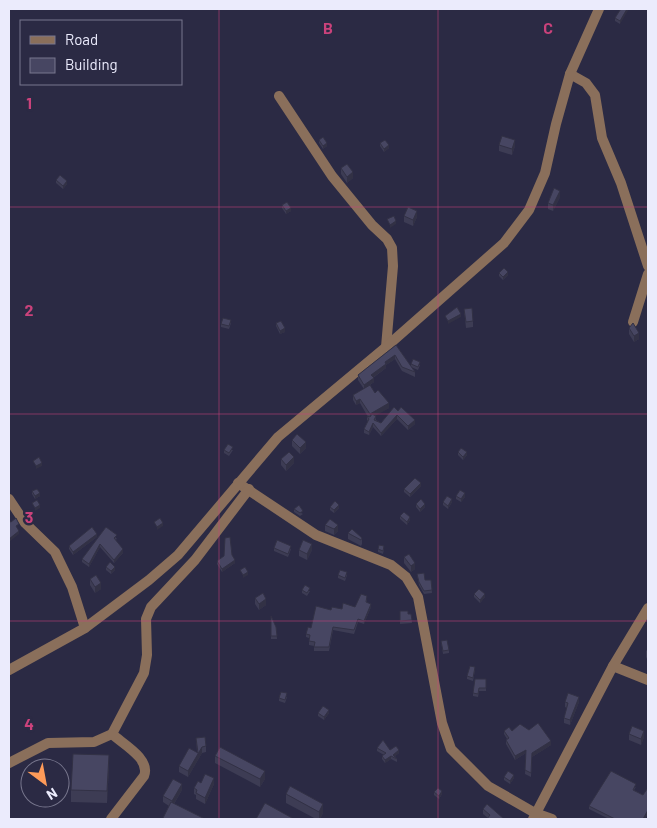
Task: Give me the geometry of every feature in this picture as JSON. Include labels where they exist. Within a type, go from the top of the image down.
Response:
[{"type":"street","points":[[9,670],[85,628],[149,580],[178,555],[278,437],[476,270],[504,243],[529,210],[545,173],[570,74],[599,9]]},
{"type":"street","points":[[570,74],[586,83],[595,94],[602,138],[621,183],[648,266]]},
{"type":"street","points":[[279,96],[332,176],[372,225],[387,239],[392,248],[393,266],[386,347]]},
{"type":"street","points":[[633,322],[648,274]]},
{"type":"street","points":[[238,483],[316,535],[391,565],[406,577],[418,597],[442,723],[451,749],[488,786],[534,816],[552,819]]},
{"type":"street","points":[[9,762],[48,743],[94,742],[112,734],[144,674],[147,654],[146,619],[151,607],[196,560],[249,489]]},
{"type":"street","points":[[9,499],[13,514],[55,552],[72,587],[85,628]]},
{"type":"street","points":[[534,816],[613,666],[648,608]]},
{"type":"street","points":[[613,666],[648,680]]},
{"type":"street","points":[[111,819],[144,776],[146,770],[143,761],[112,734]]},
{"type":"building","points":[[622,9],[627,9],[620,21],[615,18]]},
{"type":"building","points":[[502,136],[515,140],[512,149],[499,145]]},
{"type":"building","points":[[323,137],[327,143],[323,146],[319,140]]},
{"type":"building","points":[[385,140],[389,145],[384,149],[380,143]]},
{"type":"building","points":[[347,164],[353,172],[347,177],[341,168]]},
{"type":"building","points":[[60,175],[67,181],[63,186],[56,180]]},
{"type":"building","points":[[554,188],[560,191],[553,205],[548,203]]},
{"type":"building","points":[[287,202],[291,208],[286,211],[282,205]]},
{"type":"building","points":[[408,207],[417,211],[413,220],[404,216]]},
{"type":"building","points":[[394,216],[396,221],[390,225],[387,219]]},
{"type":"building","points":[[504,268],[508,272],[503,277],[499,273]]},
{"type":"building","points":[[457,307],[461,314],[448,321],[445,316]]},
{"type":"building","points":[[472,308],[473,321],[466,322],[464,309]]},
{"type":"building","points":[[223,318],[231,320],[229,326],[221,324]]},
{"type":"building","points":[[281,321],[285,328],[280,331],[276,323]]},
{"type":"building","points":[[633,323],[639,333],[634,336],[629,328]]},
{"type":"building","points":[[396,345],[415,372],[402,367],[395,355],[371,375],[374,378],[364,385],[358,375]]},
{"type":"building","points":[[413,359],[420,362],[418,367],[411,364]]},
{"type":"building","points":[[370,385],[375,393],[378,390],[389,403],[370,414],[360,399],[356,401],[353,395]]},
{"type":"building","points":[[394,407],[398,411],[401,407],[415,420],[408,426],[397,415],[381,433],[373,423],[369,432],[364,429],[369,419],[367,416],[370,417],[372,414],[376,416],[374,420],[381,423]]},
{"type":"building","points":[[297,434],[306,442],[300,448],[292,440]]},
{"type":"building","points":[[228,444],[233,447],[229,453],[224,450]]},
{"type":"building","points":[[461,448],[467,452],[463,457],[458,452]]},
{"type":"building","points":[[289,452],[294,457],[286,465],[281,459]]},
{"type":"building","points":[[39,457],[42,463],[36,466],[33,461]]},
{"type":"building","points":[[415,478],[421,483],[410,494],[404,489]]},
{"type":"building","points":[[37,489],[40,493],[35,496],[32,491]]},
{"type":"building","points":[[460,490],[465,493],[461,499],[456,496]]},
{"type":"building","points":[[447,496],[452,499],[448,506],[443,502]]},
{"type":"building","points":[[421,499],[425,504],[420,509],[416,504]]},
{"type":"building","points":[[37,500],[40,505],[35,508],[32,503]]},
{"type":"building","points":[[335,501],[339,505],[334,510],[330,507]]},
{"type":"building","points":[[299,505],[303,511],[300,513],[294,509]]},
{"type":"building","points":[[404,512],[410,517],[407,522],[400,516]]},
{"type":"building","points":[[16,518],[19,524],[16,526],[19,531],[9,539],[9,521],[11,522]]},
{"type":"building","points":[[160,518],[163,523],[157,527],[154,522]]},
{"type":"building","points":[[330,519],[338,525],[334,529],[325,525]]},
{"type":"building","points":[[92,527],[97,534],[73,552],[69,546]]},
{"type":"building","points":[[106,527],[117,535],[114,538],[123,549],[114,560],[100,544],[89,564],[82,559]]},
{"type":"building","points":[[352,529],[362,538],[361,540],[348,533]]},
{"type":"building","points":[[230,537],[232,555],[235,560],[222,569],[217,561],[224,556],[225,538]]},
{"type":"building","points":[[277,540],[291,546],[288,554],[274,548]]},
{"type":"building","points":[[303,540],[312,544],[307,554],[299,550]]},
{"type":"building","points":[[379,545],[384,546],[383,551],[378,549]]},
{"type":"building","points":[[409,554],[415,563],[411,566],[404,557]]},
{"type":"building","points":[[110,562],[115,567],[111,571],[106,567]]},
{"type":"building","points":[[245,567],[248,572],[243,575],[240,570]]},
{"type":"building","points":[[340,570],[347,572],[345,578],[338,575]]},
{"type":"building","points":[[424,573],[425,580],[431,580],[432,590],[424,591],[419,582],[417,574]]},
{"type":"building","points":[[96,575],[101,583],[95,587],[90,579]]},
{"type":"building","points":[[305,585],[310,588],[307,593],[302,590]]},
{"type":"building","points":[[479,589],[485,594],[480,600],[474,594]]},
{"type":"building","points":[[263,593],[266,599],[259,604],[255,598]]},
{"type":"building","points":[[361,594],[367,596],[366,602],[371,604],[364,621],[358,619],[354,630],[333,627],[329,647],[314,647],[315,642],[309,641],[310,635],[306,634],[308,627],[311,628],[316,606],[331,610],[332,607],[342,609],[343,603],[355,607]]},
{"type":"building","points":[[400,611],[408,611],[408,614],[411,614],[412,620],[400,621]]},
{"type":"building","points":[[271,616],[276,627],[277,636],[271,636]]},
{"type":"building","points":[[447,640],[449,650],[443,651],[441,641]]},
{"type":"building","points":[[470,666],[475,667],[473,678],[467,676]]},
{"type":"building","points":[[475,679],[486,679],[486,688],[479,688],[478,694],[473,693]]},
{"type":"building","points":[[281,692],[287,693],[285,700],[279,698]]},
{"type":"building","points":[[568,693],[579,697],[570,720],[564,718],[568,703],[565,702]]},
{"type":"building","points":[[323,706],[329,710],[324,717],[318,713]]},
{"type":"building","points":[[538,723],[551,741],[532,753],[531,773],[525,770],[526,750],[515,756],[506,740],[509,738],[504,731],[509,727],[512,731],[520,724],[529,730]]},
{"type":"building","points":[[632,726],[644,731],[641,739],[629,734]]},
{"type":"building","points":[[205,737],[206,746],[202,747],[188,771],[179,766],[189,748],[198,753],[196,738]]},
{"type":"building","points":[[383,740],[390,750],[396,746],[399,750],[393,755],[397,759],[391,756],[385,760],[382,756],[386,753],[377,748]]},
{"type":"building","points":[[220,747],[265,771],[260,779],[215,756]]},
{"type":"building","points":[[73,754],[109,755],[107,791],[71,790]]},
{"type":"building","points":[[508,771],[514,775],[510,781],[504,777]]},
{"type":"building","points":[[611,771],[636,784],[633,790],[643,795],[648,790],[648,810],[643,819],[615,819],[589,806]]},
{"type":"building","points":[[205,774],[214,778],[205,798],[196,793],[197,790],[194,788],[198,781],[201,783]]},
{"type":"building","points":[[173,779],[182,784],[172,801],[163,796]]},
{"type":"building","points":[[290,786],[323,804],[319,812],[286,794]]},
{"type":"building","points":[[438,788],[442,791],[439,796],[434,792]]},
{"type":"building","points":[[171,802],[205,819],[163,818]]},
{"type":"building","points":[[265,803],[294,819],[256,819]]},
{"type":"building","points":[[487,804],[504,819],[487,819],[490,815],[483,809]]}]
